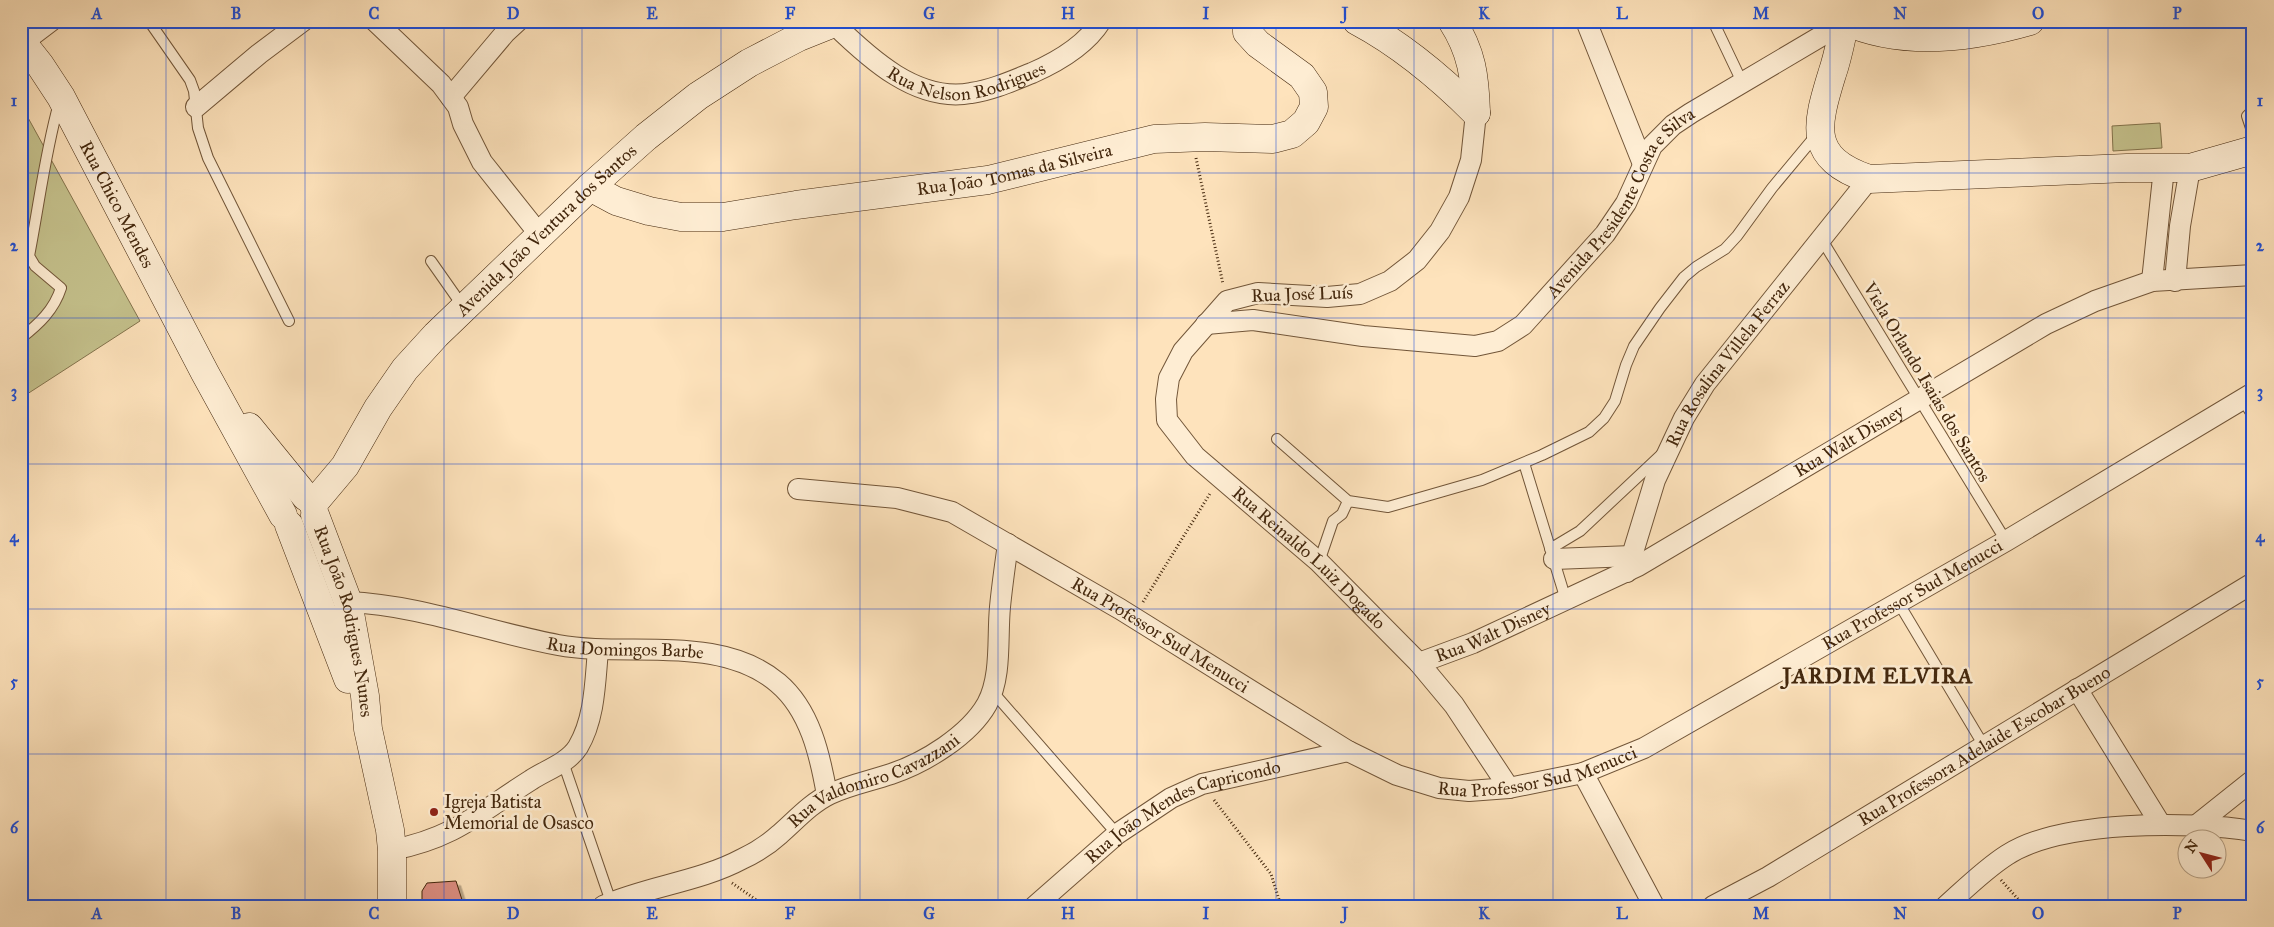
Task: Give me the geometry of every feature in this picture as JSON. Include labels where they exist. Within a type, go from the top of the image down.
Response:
[{"type":"street","points":[[22,42],[51,21]]},
{"type":"street","points":[[196,107],[259,54],[303,21]]},
{"type":"street","points":[[374,21],[441,84],[458,107],[463,124],[482,162],[540,235]]},
{"type":"street","points":[[451,97],[505,33],[518,21]]},
{"type":"street","name":"Rua Nelson Rodrigues","points":[[836,23],[869,58],[906,82],[937,92],[969,94],[1000,86],[1044,68],[1074,49],[1101,21]]},
{"type":"street","name":"Rua João Tomas da Silveira","points":[[590,187],[616,201],[649,212],[681,218],[723,217],[796,205],[988,180],[1154,139],[1192,137],[1273,140],[1292,134],[1306,122],[1314,106],[1313,92],[1302,76],[1258,44],[1247,32],[1247,21]]},
{"type":"street","points":[[1357,21],[1383,35],[1425,66],[1476,113]]},
{"type":"street","points":[[1452,21],[1464,40],[1472,61],[1476,113]]},
{"type":"street","points":[[1586,21],[1643,164]]},
{"type":"street","points":[[2030,21],[1963,36],[1926,37],[1884,34],[1845,21],[1836,62],[1820,117],[1819,132],[1825,147],[1837,164],[1851,173],[1869,179],[2177,168],[2253,150]]},
{"type":"street","name":"Avenida Presidente Costa e Silva","points":[[1206,324],[1253,320],[1363,336],[1475,346],[1498,341],[1523,325],[1605,234],[1626,203],[1652,146],[1673,125],[1845,21]]},
{"type":"street","name":"Avenida João Ventura dos Santos","points":[[311,506],[345,466],[378,408],[405,369],[464,308],[590,187],[646,137],[698,96],[748,63],[800,37],[836,23]]},
{"type":"street","name":"Rua Chico Mendes","points":[[22,42],[61,97],[205,373],[286,520]]},
{"type":"street","name":"Rua José Luís","points":[[1206,324],[1227,301],[1258,293],[1326,297],[1360,294],[1390,281],[1417,260],[1440,230],[1460,197],[1471,160],[1476,113]]},
{"type":"street","points":[[2175,280],[2180,226],[2177,168]]},
{"type":"street","points":[[2152,281],[2177,168]]},
{"type":"street","name":"Rua Rosalina Villela Ferraz","points":[[1630,564],[1655,480],[1669,447],[1705,384],[1869,179]]},
{"type":"street","name":"Rua Walt Disney","points":[[1420,663],[1472,643],[1566,600],[2046,324],[2095,301],[2152,281],[2253,276]]},
{"type":"street","name":"Rua Reinaldo Luiz Dogado","points":[[1206,324],[1183,351],[1169,378],[1166,400],[1167,420],[1195,456],[1319,562],[1420,663],[1454,705],[1509,788]]},
{"type":"street","name":"Rua Chico Mendes","points":[[205,373],[311,506]]},
{"type":"street","name":"Rua Professor Sud Menucci","points":[[798,489],[897,498],[952,512],[1134,617],[1348,751],[1397,775],[1439,788],[1469,790],[1509,788],[1583,773],[1644,748],[2249,403]]},
{"type":"street","points":[[286,520],[284,505],[296,496],[311,506]]},
{"type":"street","name":"Rua João Rodrigues Nunes","points":[[311,506],[348,602],[365,696],[368,729],[392,850],[396,900]]},
{"type":"street","name":"Rua João Rodrigues Nunes","points":[[286,520],[368,729]]},
{"type":"street","name":"Rua Valdomiro Cavazzani","points":[[607,904],[653,887],[715,872],[743,859],[778,836],[827,795],[848,786],[893,774],[922,761],[946,746],[972,723],[986,705],[992,691],[997,669],[1000,608],[1008,544]]},
{"type":"street","points":[[1552,554],[1630,564]]},
{"type":"street","name":"Rua Professora Adelaide Escobar Bueno","points":[[1713,906],[1768,877],[2253,583]]},
{"type":"street","name":"Rua Domingos Barbe","points":[[348,602],[407,608],[530,640],[598,650],[703,652],[752,667],[778,683],[794,702],[814,737],[827,795]]},
{"type":"street","points":[[392,850],[417,845],[462,826],[524,784],[563,762],[576,749],[591,717],[598,650]]},
{"type":"street","points":[[2077,689],[2161,826]]},
{"type":"street","name":"Rua João Mendes Capricondo","points":[[1035,906],[1117,834],[1171,798],[1202,784],[1348,751]]},
{"type":"street","points":[[1583,773],[1654,906]]},
{"type":"street","points":[[2194,827],[2253,780]]},
{"type":"street","points":[[1946,906],[2007,855],[2035,842],[2067,833],[2161,826],[2253,830]]},
{"type":"lane","points":[[149,21],[190,80],[198,128],[208,158],[289,321]]},
{"type":"lane","points":[[1713,21],[1742,82]]},
{"type":"lane","points":[[21,338],[48,314],[57,300],[61,288],[35,266],[29,256],[40,201],[48,142],[61,97]]},
{"type":"lane","points":[[2252,111],[2247,116],[2253,134]]},
{"type":"lane","points":[[1277,439],[1348,501],[1388,507],[1482,480],[1589,432],[1604,418],[1615,401],[1626,365],[1646,327],[1684,277],[1696,267],[1726,249],[1772,188],[1819,132]]},
{"type":"lane","name":"Viela Orlando Isaias dos Santos","points":[[1822,240],[2006,540]]},
{"type":"lane","points":[[431,262],[464,308]]},
{"type":"lane","points":[[1552,554],[1580,531],[1669,447]]},
{"type":"lane","points":[[1524,462],[1566,600]]},
{"type":"lane","points":[[1319,562],[1333,521],[1342,514],[1348,501]]},
{"type":"lane","points":[[1898,602],[1984,746]]},
{"type":"lane","points":[[992,691],[1117,834]]},
{"type":"lane","points":[[563,762],[607,904]]},
{"type":"path","points":[[1192,137],[1227,301]]},
{"type":"path","points":[[1134,617],[1220,478]]},
{"type":"path","points":[[1202,784],[1271,874],[1281,906]]},
{"type":"path","points":[[1991,868],[2024,906]]},
{"type":"path","points":[[715,872],[765,906]]},
{"type":"shaded area","points":[[21,105],[140,321],[21,398]]},
{"type":"shaded area","points":[[2160,123],[2162,148],[2113,151],[2112,126]]},
{"type":"building","points":[[456,881],[464,906],[422,906],[422,891],[427,883]]},
{"type":"place","name":"Igreja Batista Memorial de Osasco","points":[[434,812]]},
{"type":"district","name":"JARDIM ELVIRA","points":[[1878,675]]}]
